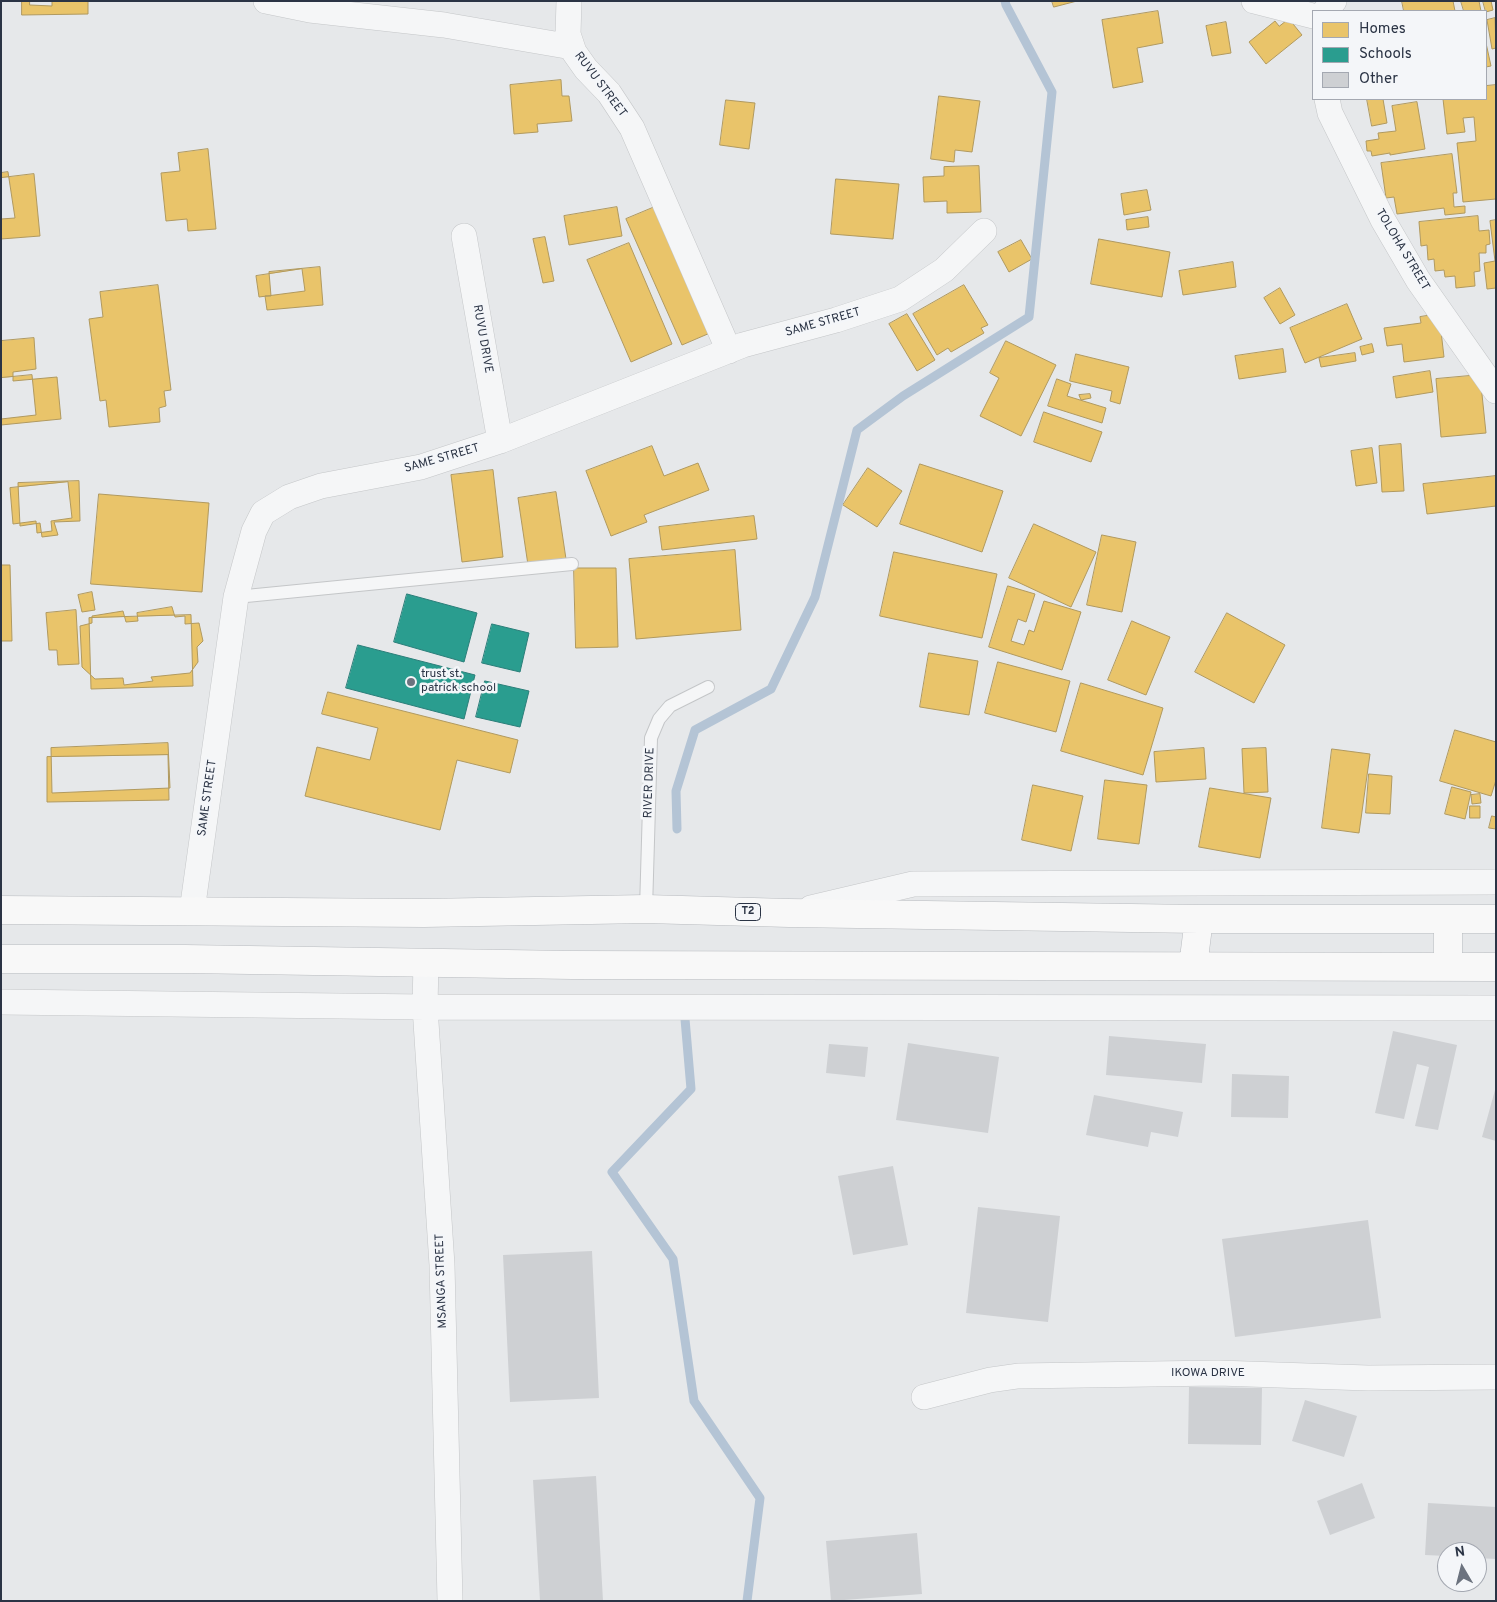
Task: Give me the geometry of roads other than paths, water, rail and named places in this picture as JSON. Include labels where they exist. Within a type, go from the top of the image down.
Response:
[{"type":"highway","name":"T2","points":[[1,910],[424,913],[646,909],[789,913],[1199,918],[1496,919]]},
{"type":"highway","points":[[1192,966],[1199,918]]},
{"type":"highway","points":[[1448,919],[1448,967]]},
{"type":"highway","points":[[1,959],[195,959],[572,965],[1496,967]]},
{"type":"street","name":"RUVU STREET","points":[[266,1],[310,10],[444,25],[572,47],[578,59],[609,93],[632,128],[729,351]]},
{"type":"street","points":[[569,1],[568,28],[572,47]]},
{"type":"street","points":[[1254,1],[1312,16]]},
{"type":"street","name":"TOLOHA STREET","points":[[1327,100],[1330,113],[1383,220],[1418,280],[1496,391]]},
{"type":"street","name":"SAME STREET","points":[[192,911],[236,597],[254,531],[263,512],[289,497],[321,486],[421,467],[500,441],[743,345],[836,320],[900,299],[944,270],[984,231]]},
{"type":"street","name":"RUVU DRIVE","points":[[464,236],[500,441]]},
{"type":"street","points":[[789,913],[913,884],[1496,882]]},
{"type":"street","name":"MSANGA STREET","points":[[426,962],[425,1007],[442,1265],[450,1601]]},
{"type":"street","points":[[1,1002],[425,1007],[1496,1008]]},
{"type":"street","name":"IKOWA DRIVE","points":[[924,1397],[990,1380],[1018,1376],[1218,1374],[1368,1378],[1496,1377]]},
{"type":"lane","points":[[236,597],[572,564]]},
{"type":"lane","name":"RIVER DRIVE","points":[[646,909],[651,738],[659,719],[670,706],[708,687]]},
{"type":"waterway","points":[[677,829],[676,791],[695,730],[771,689],[815,597],[857,430],[903,396],[1029,317],[1052,92],[1005,1]]},
{"type":"waterway","points":[[685,1019],[691,1089],[612,1172],[673,1259],[694,1401],[760,1498],[747,1601]]},
{"type":"place","name":"trust st. patrick school","points":[[411,682]]}]
